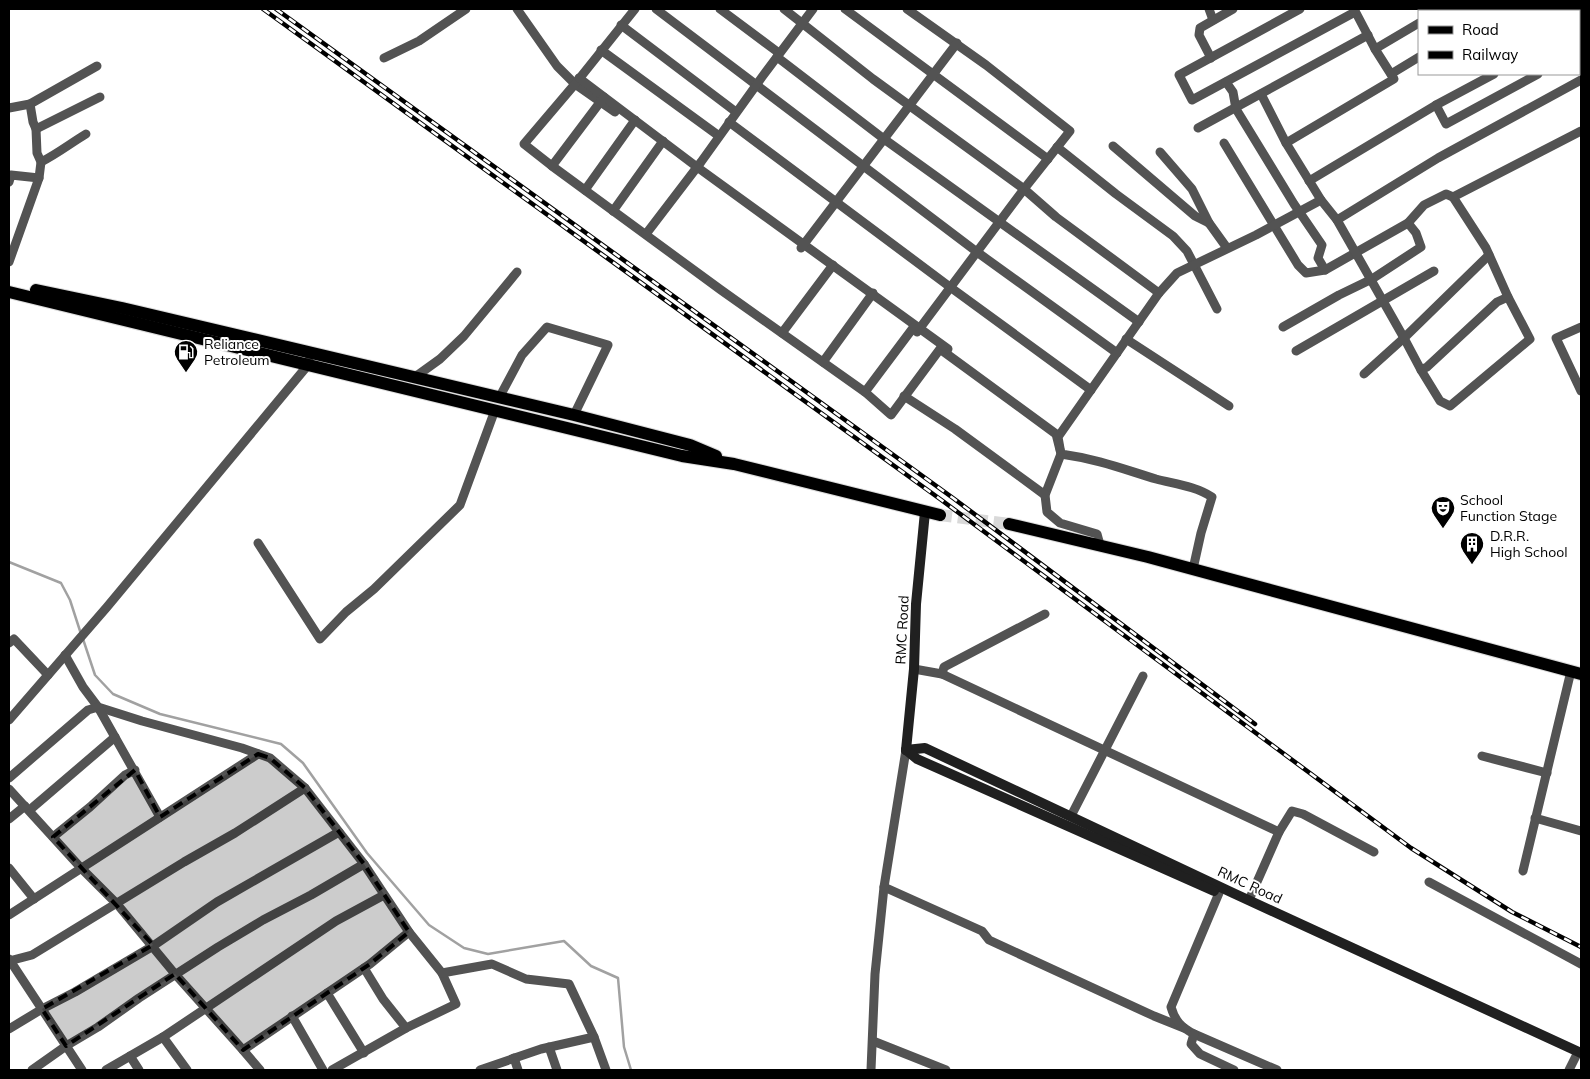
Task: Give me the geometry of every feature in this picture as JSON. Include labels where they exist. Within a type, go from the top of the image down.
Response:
[{"type":"main road","points":[[9,283],[309,359],[501,412],[682,456],[734,464],[940,516]]},
{"type":"main road","points":[[9,292],[309,359],[414,377],[690,445],[734,464]]},
{"type":"main road","points":[[501,412],[505,399]]},
{"type":"main road","points":[[1008,524],[1193,569],[1576,673]]},
{"type":"street","points":[[384,58],[419,41],[466,9]]},
{"type":"street","points":[[516,9],[557,66],[916,330],[1062,432]]},
{"type":"street","points":[[635,9],[524,144],[584,190],[865,392],[891,415],[942,348]]},
{"type":"street","points":[[656,9],[977,252],[1117,354]]},
{"type":"street","points":[[720,9],[884,139],[1139,322]]},
{"type":"street","points":[[784,9],[873,79],[1024,189],[1056,217],[1159,293]]},
{"type":"street","points":[[646,234],[808,9]]},
{"type":"street","points":[[800,22],[813,9]]},
{"type":"street","points":[[845,9],[1048,159]]},
{"type":"street","points":[[865,392],[950,287],[1070,132],[1026,95],[957,43],[907,9]]},
{"type":"street","points":[[1209,9],[1213,20]]},
{"type":"street","points":[[1211,58],[1199,31],[1202,26],[1233,9]]},
{"type":"street","points":[[1286,143],[1394,78],[1354,10],[1192,100],[1179,75],[1300,9]]},
{"type":"street","points":[[1376,49],[1418,24]]},
{"type":"street","points":[[622,25],[735,111]]},
{"type":"street","points":[[1198,128],[1368,35]]},
{"type":"street","points":[[802,246],[957,43]]},
{"type":"street","points":[[602,50],[717,135]]},
{"type":"street","points":[[1391,74],[1418,58]]},
{"type":"street","points":[[9,108],[30,104],[97,66]]},
{"type":"street","points":[[1309,181],[1436,105],[1492,75]]},
{"type":"street","points":[[1436,105],[1446,124],[1536,75]]},
{"type":"street","points":[[1337,220],[1431,163],[1581,80]]},
{"type":"street","points":[[1226,82],[1233,92],[1236,108],[1322,244],[1318,258],[1325,270]]},
{"type":"street","points":[[1224,143],[1298,265],[1306,273],[1325,270],[1356,252],[1408,223],[1424,205],[1446,194],[1453,197],[1489,255],[1530,339],[1450,406],[1440,401],[1421,370],[1372,279],[1356,252],[1337,220],[1321,200],[1286,143],[1261,94]]},
{"type":"street","points":[[36,129],[100,97]]},
{"type":"street","points":[[552,166],[602,99]]},
{"type":"street","points":[[9,262],[39,178],[41,162],[37,153],[36,129],[30,104]]},
{"type":"street","points":[[717,135],[729,122],[735,111]]},
{"type":"street","points":[[584,190],[634,122]]},
{"type":"street","points":[[729,122],[1091,390]]},
{"type":"street","points":[[1453,197],[1581,131]]},
{"type":"street","points":[[41,162],[86,134]]},
{"type":"street","points":[[613,211],[661,143]]},
{"type":"street","points":[[1112,146],[1195,216],[1209,223]]},
{"type":"street","points":[[1057,147],[1173,236],[1187,251],[1217,309]]},
{"type":"street","points":[[1160,152],[1192,189],[1209,223],[1227,248]]},
{"type":"street","points":[[9,182],[11,174],[39,178]]},
{"type":"street","points":[[1100,545],[1097,534],[1060,522],[1047,512],[1045,495],[1061,454],[1058,437],[1159,293],[1177,273],[1321,200]]},
{"type":"street","points":[[1283,327],[1339,294],[1372,279],[1421,247],[1416,233],[1408,223]]},
{"type":"street","points":[[1364,374],[1404,338],[1489,255]]},
{"type":"street","points":[[782,333],[832,267]]},
{"type":"street","points":[[1296,352],[1434,271]]},
{"type":"street","points":[[414,377],[440,359],[464,336],[518,272]]},
{"type":"street","points":[[823,362],[871,296]]},
{"type":"street","points":[[1421,370],[1427,367],[1497,302],[1508,297]]},
{"type":"street","points":[[505,399],[522,356],[547,327],[608,344],[574,415]]},
{"type":"street","points":[[1581,327],[1556,338],[1581,391]]},
{"type":"street","points":[[1126,339],[1229,406]]},
{"type":"street","points":[[942,348],[1056,434],[1061,454]]},
{"type":"street","points":[[9,720],[86,632],[309,359]]},
{"type":"street","points":[[904,396],[955,429],[1045,495]]},
{"type":"street","points":[[258,543],[320,638],[346,612],[374,590],[460,505],[501,412]]},
{"type":"street","points":[[1061,454],[1086,457],[1122,467],[1156,479],[1204,492],[1212,497],[1193,569]]},
{"type":"street","name":"RMC Road","points":[[906,750],[914,669],[916,604],[925,512]]},
{"type":"street","points":[[942,674],[944,667],[1045,614]]},
{"type":"street","points":[[9,643],[14,639],[48,676]]},
{"type":"street","points":[[65,655],[83,688],[98,707],[160,816]]},
{"type":"street","points":[[914,669],[942,674],[1279,832]]},
{"type":"street","points":[[1522,871],[1546,773],[1576,673]]},
{"type":"street","points":[[1071,816],[1143,676]]},
{"type":"street","points":[[9,778],[88,710],[98,707],[270,758],[304,788],[364,864],[409,932],[442,973],[456,1004],[406,1028],[332,1070]]},
{"type":"street","points":[[9,820],[29,807],[115,737]]},
{"type":"street","name":"RMC Road","points":[[906,750],[925,748],[1579,1056]]},
{"type":"street","points":[[871,1070],[875,974],[884,886],[906,750]]},
{"type":"street","name":"RMC Road","points":[[906,750],[917,759],[1579,1056]]},
{"type":"street","points":[[9,915],[258,754]]},
{"type":"street","points":[[1482,756],[1546,773]]},
{"type":"street","points":[[53,837],[126,775],[135,770]]},
{"type":"street","points":[[82,1070],[9,960],[32,955],[235,833],[304,788]]},
{"type":"street","points":[[9,789],[29,807],[81,868],[118,904],[175,974],[260,1070]]},
{"type":"street","points":[[1249,900],[1279,832],[1292,812],[1302,814],[1374,852]]},
{"type":"street","points":[[1535,818],[1581,830]]},
{"type":"street","points":[[9,1029],[153,946],[217,902],[338,832]]},
{"type":"street","points":[[32,1070],[175,974],[263,920],[364,864]]},
{"type":"street","points":[[9,868],[34,899]]},
{"type":"street","points":[[1429,882],[1581,964]]},
{"type":"street","points":[[884,886],[982,931],[989,940],[1194,1034],[1278,1070]]},
{"type":"street","points":[[1184,1028],[1175,1019],[1171,1007],[1219,893]]},
{"type":"street","points":[[106,1070],[163,1037],[336,921],[384,895]]},
{"type":"street","points":[[243,1050],[364,968],[409,932]]},
{"type":"street","points":[[442,973],[492,964],[526,979],[569,984],[594,1037],[606,1070]]},
{"type":"street","points":[[364,968],[383,999],[406,1028]]},
{"type":"street","points":[[327,993],[364,1053]]},
{"type":"street","points":[[292,1016],[323,1070]]},
{"type":"street","points":[[1194,1034],[1191,1044],[1200,1054],[1234,1070]]},
{"type":"street","points":[[163,1037],[187,1070]]},
{"type":"street","points":[[484,1070],[549,1047],[594,1037]]},
{"type":"street","points":[[873,1041],[946,1070]]},
{"type":"street","points":[[549,1047],[557,1070]]},
{"type":"street","points":[[130,1056],[139,1070]]},
{"type":"street","points":[[1569,1070],[1579,1056]]},
{"type":"street","points":[[514,1058],[518,1070]]},
{"type":"highlighted area","points":[[258,754],[270,758],[305,788],[364,864],[409,932],[370,964],[243,1050],[175,974],[66,1046],[42,1009],[153,945],[53,837],[135,770],[160,817]]},
{"type":"waterway","points":[[9,562],[61,583],[70,600],[81,634]]},
{"type":"waterway","points":[[83,639],[95,675],[113,694],[160,714],[281,744],[303,763],[367,853],[429,925],[464,948],[488,954],[564,941],[591,966],[618,978],[624,1047],[631,1070]]},
{"type":"tunnel","points":[[940,515],[1009,524]]},
{"type":"railway","points":[[263,9],[940,499],[1411,848],[1512,912],[1581,947]]},
{"type":"railway","points":[[276,9],[953,498],[1255,724]]},
{"type":"place","name":"Reliance Petroleum","points":[[186,373]]},
{"type":"place","name":"School Function Stage","points":[[1443,529]]},
{"type":"place","name":"D.R.R. High School","points":[[1472,565]]}]
